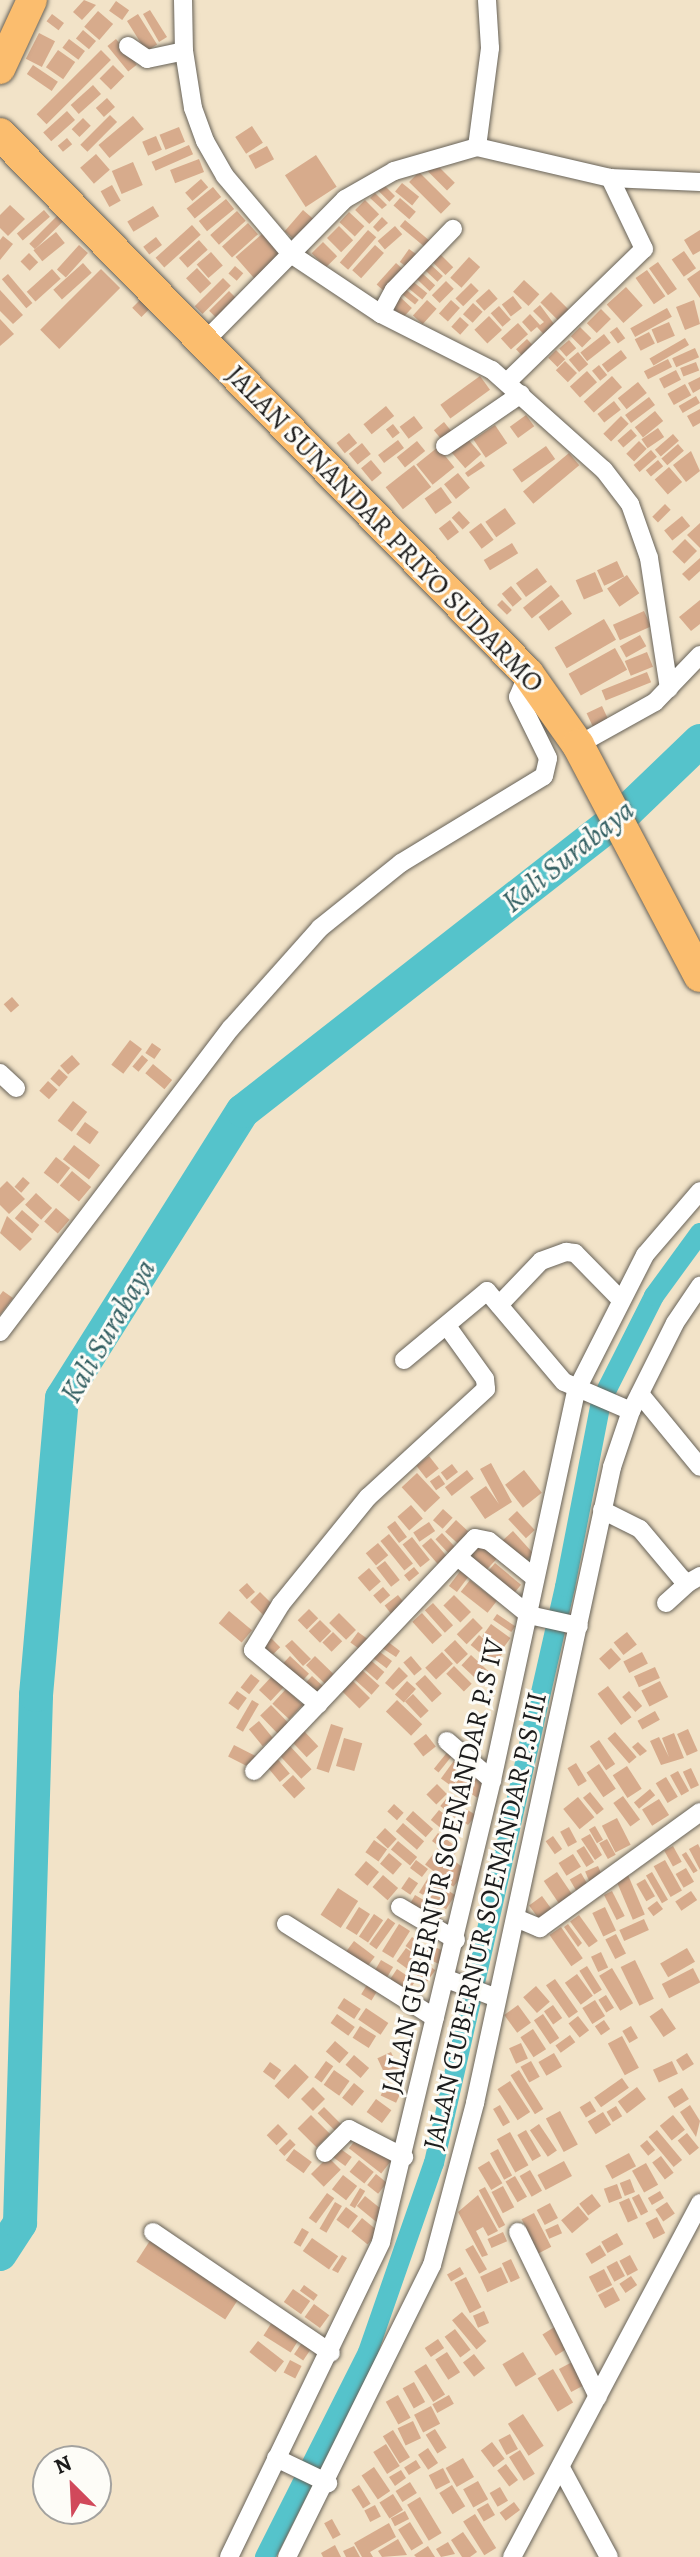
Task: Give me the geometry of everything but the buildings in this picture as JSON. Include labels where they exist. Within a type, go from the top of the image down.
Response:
[{"type":"highway","name":"JALAN SUNANDAR PRIYO SUDARMO","points":[[0,134],[206,340],[528,674],[580,750],[696,969]]},
{"type":"main road","points":[[0,69],[32,0]]},
{"type":"street","points":[[183,0],[184,51],[205,141],[225,176],[291,254],[381,314],[471,357],[514,388],[604,470],[630,504],[649,558],[669,688]]},
{"type":"street","points":[[477,147],[490,48],[487,0]]},
{"type":"street","points":[[128,46],[147,59],[184,51]]},
{"type":"street","points":[[206,340],[291,254],[368,184],[433,156],[477,147],[610,178],[700,182]]},
{"type":"street","points":[[445,446],[514,388],[644,249],[610,178]]},
{"type":"street","points":[[381,314],[394,290],[453,229]]},
{"type":"street","points":[[580,750],[635,716],[669,688],[700,655]]},
{"type":"street","points":[[1,1330],[231,1028],[320,928],[401,863],[544,776],[548,758],[518,697],[528,674]]},
{"type":"street","points":[[0,1073],[16,1088]]},
{"type":"street","name":"JALAN GUBERNUR SOENANDAR P.S IV","points":[[229,2557],[280,2460],[381,2242],[404,2157],[435,2018],[451,1980],[456,1940],[532,1616],[535,1578],[580,1392],[619,1298],[645,1255],[700,1191]]},
{"type":"street","points":[[499,1305],[541,1261],[566,1252],[575,1253],[619,1298]]},
{"type":"street","name":"JALAN GUBERNUR SOENANDAR P.S III","points":[[287,2557],[432,2265],[492,1996],[516,1918],[575,1625],[629,1403],[700,1286]]},
{"type":"street","points":[[404,1360],[447,1326],[481,1292],[491,1293],[518,1334],[580,1392],[629,1403],[700,1467]]},
{"type":"street","points":[[318,1704],[253,1650],[254,1641],[368,1497],[486,1389],[485,1379],[447,1326]]},
{"type":"street","points":[[602,1510],[640,1529],[694,1580],[666,1603]]},
{"type":"street","points":[[254,1771],[368,1646],[393,1630],[479,1537],[535,1578]]},
{"type":"street","points":[[459,1558],[532,1616],[575,1625]]},
{"type":"street","points":[[447,1741],[492,1780]]},
{"type":"street","points":[[516,1918],[540,1928],[700,1812]]},
{"type":"street","points":[[400,1907],[456,1940]]},
{"type":"street","points":[[286,1924],[435,2018]]},
{"type":"street","points":[[451,1980],[492,1996]]},
{"type":"street","points":[[325,2153],[349,2129],[404,2157]]},
{"type":"street","points":[[512,2557],[700,2203]]},
{"type":"street","points":[[153,2232],[331,2353]]},
{"type":"street","points":[[518,2232],[598,2397]]},
{"type":"street","points":[[280,2460],[323,2480]]},
{"type":"street","points":[[561,2468],[609,2557]]},
{"type":"waterway","name":"Kali Surabaya","points":[[0,2254],[20,2223],[36,1695],[62,1398],[243,1111],[627,811],[700,741]]},
{"type":"waterway","points":[[265,2557],[368,2352],[434,2163],[565,1587],[601,1401],[654,1296],[700,1233]]}]
